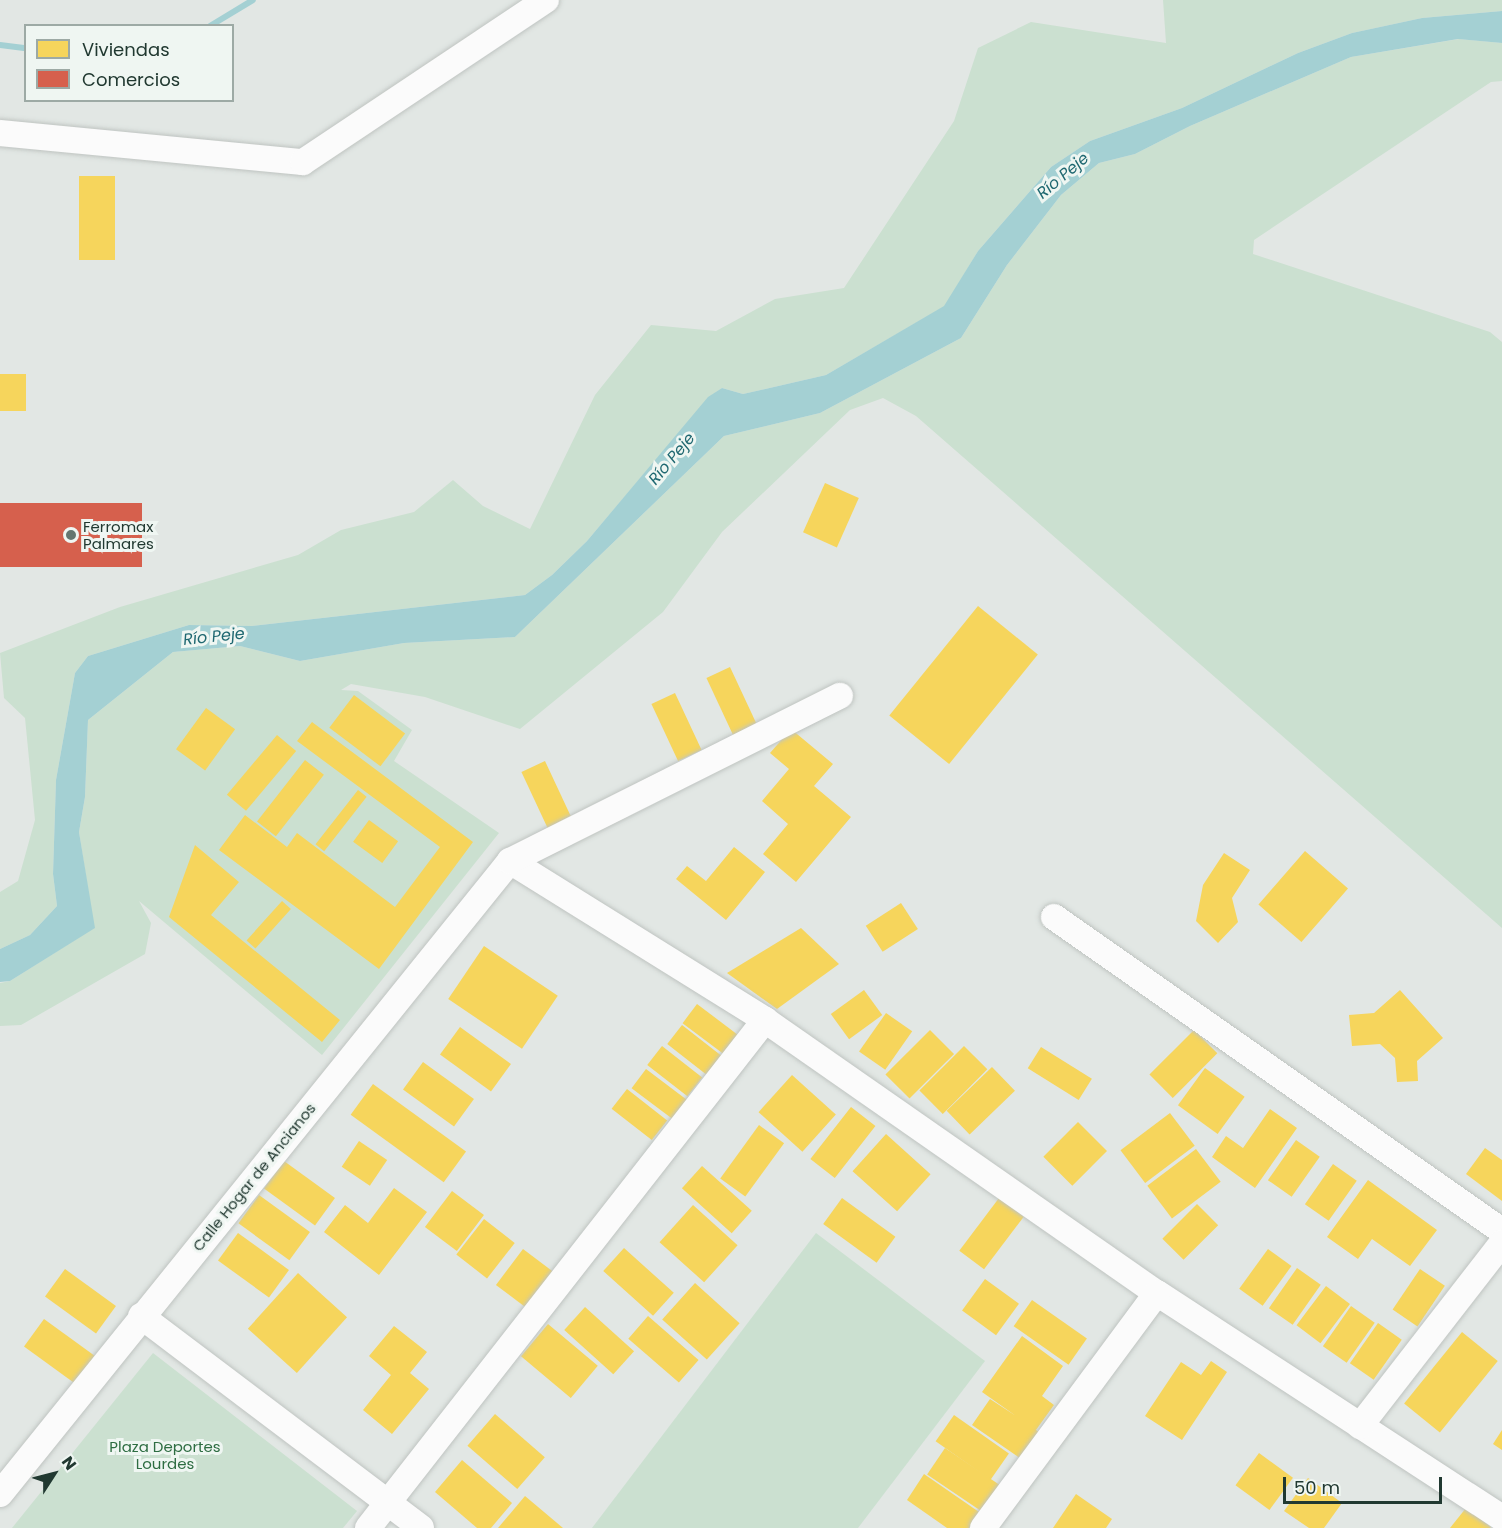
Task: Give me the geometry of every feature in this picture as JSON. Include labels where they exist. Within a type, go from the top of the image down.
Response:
[{"type":"street","points":[[0,133],[303,162],[546,0]]},
{"type":"street","points":[[510,861],[840,696]]},
{"type":"street","points":[[510,861],[765,1020],[1157,1293],[1502,1518]]},
{"type":"street","name":"Calle Hogar de Ancianos","points":[[0,1494],[141,1316],[510,861]]},
{"type":"street","points":[[1053,917],[1502,1231]]},
{"type":"street","points":[[368,1528],[765,1020]]},
{"type":"street","points":[[1360,1426],[1502,1243]]},
{"type":"street","points":[[983,1528],[1157,1293]]},
{"type":"street","points":[[141,1316],[421,1528]]},
{"type":"green space","points":[[1163,0],[1502,0],[1502,11],[1422,18],[1352,33],[1298,53],[1182,108],[1090,141],[1051,167],[978,251],[945,306],[826,375],[743,394],[722,388],[709,397],[587,541],[552,575],[525,595],[252,626],[189,625],[88,656],[75,673],[56,780],[53,874],[57,906],[30,935],[0,949],[0,892],[18,881],[35,820],[25,718],[4,698],[0,653],[120,607],[298,555],[341,530],[414,512],[453,480],[483,506],[530,529],[595,395],[651,325],[716,331],[775,299],[844,288],[954,121],[978,48],[1031,22],[1166,43]]},
{"type":"green space","points":[[1459,39],[1502,43],[1502,81],[1491,82],[1254,240],[1253,254],[1490,332],[1502,342],[1502,928],[916,416],[883,398],[850,410],[722,532],[663,612],[520,729],[425,697],[351,684],[341,690],[358,691],[412,730],[394,761],[499,833],[322,1055],[139,901],[151,923],[145,954],[21,1025],[0,1026],[0,983],[10,981],[94,928],[79,832],[85,797],[88,720],[173,652],[240,646],[300,661],[404,643],[515,637],[724,436],[820,413],[961,338],[1007,265],[1061,195],[1099,163],[1135,154],[1190,126],[1351,57]]},
{"type":"green space","points":[[816,1233],[985,1361],[858,1528],[592,1528]]},
{"type":"green space","name":"Plaza Deportes Lourdes","points":[[153,1353],[357,1511],[343,1528],[12,1528]]},
{"type":"water","name":"Río Peje","points":[[1502,11],[1502,43],[1458,39],[1351,57],[1190,126],[1135,154],[1099,163],[1061,195],[1007,265],[961,338],[820,413],[724,436],[515,637],[404,643],[300,661],[240,646],[173,652],[88,720],[85,797],[79,832],[95,928],[10,981],[0,982],[0,949],[30,935],[57,906],[53,874],[56,780],[75,673],[88,656],[189,625],[252,626],[525,595],[552,575],[587,541],[708,397],[722,388],[743,394],[826,375],[944,306],[978,251],[1051,167],[1090,141],[1182,108],[1298,53],[1352,33],[1422,18]]},
{"type":"building: Viviendas","points":[[79,176],[115,176],[115,260],[79,260]]},
{"type":"building: Viviendas","points":[[0,374],[26,374],[26,411],[0,411]]},
{"type":"building: Viviendas","points":[[825,483],[859,498],[837,547],[803,532]]},
{"type":"building: Viviendas","points":[[978,606],[1038,654],[949,764],[889,716]]},
{"type":"building: Viviendas","points":[[730,667],[757,724],[733,735],[706,678]]},
{"type":"building: Viviendas","points":[[675,693],[702,750],[678,761],[651,704]]},
{"type":"building: Viviendas","points":[[354,695],[405,734],[380,766],[329,728]]},
{"type":"building: Viviendas","points":[[206,708],[235,729],[205,770],[176,749]]},
{"type":"building: Viviendas","points":[[312,722],[473,842],[379,969],[219,850],[245,815],[287,847],[297,833],[395,907],[440,847],[297,741]]},
{"type":"building: Viviendas","points":[[791,729],[833,764],[814,786],[851,817],[796,882],[763,854],[788,824],[762,801],[789,769],[770,753]]},
{"type":"building: Viviendas","points":[[277,735],[296,751],[246,811],[227,795]]},
{"type":"building: Viviendas","points":[[305,760],[324,775],[276,836],[257,821]]},
{"type":"building: Viviendas","points":[[545,761],[572,818],[548,829],[521,772]]},
{"type":"building: Viviendas","points":[[358,790],[367,797],[324,851],[316,844]]},
{"type":"building: Viviendas","points":[[369,820],[398,841],[382,863],[353,842]]},
{"type":"building: Viviendas","points":[[195,845],[239,882],[211,915],[340,1020],[322,1042],[169,917]]},
{"type":"building: Viviendas","points":[[734,847],[765,872],[726,920],[676,879],[687,866],[706,881]]},
{"type":"building: Viviendas","points":[[1305,851],[1348,888],[1301,942],[1258,905]]},
{"type":"building: Viviendas","points":[[1224,853],[1250,870],[1232,898],[1238,922],[1218,943],[1196,921],[1203,885]]},
{"type":"building: Viviendas","points":[[282,901],[291,909],[255,948],[247,940]]},
{"type":"building: Viviendas","points":[[901,903],[918,929],[883,952],[866,926]]},
{"type":"building: Viviendas","points":[[801,928],[839,964],[777,1009],[727,973]]},
{"type":"building: Viviendas","points":[[484,946],[558,996],[522,1049],[448,999]]},
{"type":"building: Viviendas","points":[[864,990],[882,1015],[849,1039],[831,1014]]},
{"type":"building: Viviendas","points":[[1400,990],[1443,1038],[1417,1061],[1418,1081],[1397,1082],[1395,1058],[1380,1044],[1352,1046],[1349,1015],[1374,1013]]},
{"type":"building: Viviendas","points":[[697,1004],[738,1035],[723,1054],[683,1023]]},
{"type":"building: Viviendas","points":[[886,1013],[912,1031],[885,1070],[859,1052]]},
{"type":"building: Viviendas","points":[[682,1025],[723,1057],[708,1076],[667,1044]]},
{"type":"building: Viviendas","points":[[460,1027],[511,1064],[491,1092],[440,1055]]},
{"type":"building: Viviendas","points":[[930,1030],[954,1054],[909,1099],[885,1075]]},
{"type":"building: Viviendas","points":[[1194,1030],[1217,1053],[1173,1098],[1149,1075]]},
{"type":"building: Viviendas","points":[[662,1046],[702,1077],[687,1096],[647,1065]]},
{"type":"building: Viviendas","points":[[964,1046],[987,1069],[943,1114],[919,1091]]},
{"type":"building: Viviendas","points":[[1041,1047],[1092,1079],[1079,1100],[1028,1068]]},
{"type":"building: Viviendas","points":[[423,1062],[474,1099],[454,1127],[403,1090]]},
{"type":"building: Viviendas","points":[[992,1067],[1015,1091],[970,1135],[947,1111]]},
{"type":"building: Viviendas","points":[[1205,1068],[1245,1097],[1218,1134],[1178,1105]]},
{"type":"building: Viviendas","points":[[646,1069],[687,1100],[672,1119],[632,1088]]},
{"type":"building: Viviendas","points":[[792,1075],[836,1114],[802,1152],[759,1112]]},
{"type":"building: Viviendas","points":[[373,1084],[466,1152],[444,1182],[351,1115]]},
{"type":"building: Viviendas","points":[[627,1089],[667,1120],[652,1140],[612,1109]]},
{"type":"building: Viviendas","points":[[851,1107],[875,1126],[835,1178],[810,1159]]},
{"type":"building: Viviendas","points":[[1270,1109],[1297,1128],[1255,1188],[1212,1157],[1226,1136],[1243,1148]]},
{"type":"building: Viviendas","points":[[1170,1113],[1195,1146],[1145,1183],[1120,1150]]},
{"type":"building: Viviendas","points":[[1078,1122],[1107,1151],[1072,1186],[1043,1157]]},
{"type":"building: Viviendas","points":[[759,1125],[784,1143],[745,1197],[720,1178]]},
{"type":"building: Viviendas","points":[[886,1134],[931,1174],[897,1211],[853,1171]]},
{"type":"building: Viviendas","points":[[1296,1140],[1320,1157],[1292,1197],[1268,1180]]},
{"type":"building: Viviendas","points":[[359,1141],[387,1160],[370,1186],[342,1167]]},
{"type":"building: Viviendas","points":[[1485,1148],[1502,1160],[1502,1201],[1466,1174]]},
{"type":"building: Viviendas","points":[[1196,1149],[1221,1182],[1172,1218],[1147,1186]]},
{"type":"building: Viviendas","points":[[284,1161],[335,1198],[315,1226],[264,1189]]},
{"type":"building: Viviendas","points":[[1333,1164],[1357,1181],[1329,1221],[1305,1204]]},
{"type":"building: Viviendas","points":[[702,1166],[752,1211],[732,1233],[682,1188]]},
{"type":"building: Viviendas","points":[[1368,1180],[1437,1230],[1410,1266],[1372,1239],[1358,1259],[1327,1237]]},
{"type":"building: Viviendas","points":[[394,1188],[427,1212],[379,1275],[324,1232],[345,1205],[368,1223]]},
{"type":"building: Viviendas","points":[[452,1191],[484,1215],[457,1251],[425,1227]]},
{"type":"building: Viviendas","points":[[259,1195],[310,1232],[289,1260],[238,1223]]},
{"type":"building: Viviendas","points":[[842,1198],[895,1237],[877,1263],[823,1224]]},
{"type":"building: Viviendas","points":[[999,1198],[1024,1217],[984,1269],[959,1251]]},
{"type":"building: Viviendas","points":[[1197,1204],[1218,1225],[1184,1260],[1162,1239]]},
{"type":"building: Viviendas","points":[[693,1205],[738,1245],[704,1282],[660,1242]]},
{"type":"building: Viviendas","points":[[484,1219],[515,1243],[487,1278],[456,1254]]},
{"type":"building: Viviendas","points":[[238,1233],[289,1270],[269,1298],[218,1261]]},
{"type":"building: Viviendas","points":[[624,1248],[674,1293],[653,1316],[603,1271]]},
{"type":"building: Viviendas","points":[[523,1249],[555,1273],[528,1309],[496,1285]]},
{"type":"building: Viviendas","points":[[1268,1249],[1291,1266],[1263,1306],[1239,1289]]},
{"type":"building: Viviendas","points":[[1297,1268],[1321,1285],[1293,1325],[1269,1308]]},
{"type":"building: Viviendas","points":[[65,1269],[116,1306],[96,1334],[45,1297]]},
{"type":"building: Viviendas","points":[[1420,1269],[1445,1286],[1417,1326],[1393,1310]]},
{"type":"building: Viviendas","points":[[298,1273],[347,1317],[297,1373],[248,1329]]},
{"type":"building: Viviendas","points":[[985,1279],[1019,1304],[996,1335],[962,1311]]},
{"type":"building: Viviendas","points":[[695,1283],[740,1323],[707,1360],[662,1319]]},
{"type":"building: Viviendas","points":[[1326,1286],[1350,1304],[1320,1343],[1297,1325]]},
{"type":"building: Viviendas","points":[[1032,1300],[1087,1338],[1069,1365],[1014,1326]]},
{"type":"building: Viviendas","points":[[1351,1306],[1375,1323],[1347,1363],[1323,1346]]},
{"type":"building: Viviendas","points":[[585,1307],[634,1351],[613,1374],[564,1330]]},
{"type":"building: Viviendas","points":[[648,1316],[699,1360],[679,1383],[628,1339]]},
{"type":"building: Viviendas","points":[[44,1319],[95,1356],[75,1384],[24,1347]]},
{"type":"building: Viviendas","points":[[1378,1323],[1402,1340],[1374,1380],[1350,1363]]},
{"type":"building: Viviendas","points":[[548,1324],[598,1366],[571,1398],[521,1356]]},
{"type":"building: Viviendas","points":[[394,1326],[427,1352],[410,1373],[429,1389],[392,1434],[363,1410],[391,1375],[369,1356]]},
{"type":"building: Viviendas","points":[[1462,1332],[1498,1361],[1440,1432],[1404,1403]]},
{"type":"building: Viviendas","points":[[1022,1336],[1063,1366],[1042,1396],[1054,1405],[1036,1430],[1045,1437],[1027,1463],[972,1425],[990,1399],[1016,1416],[982,1392]]},
{"type":"building: Viviendas","points":[[1211,1361],[1227,1372],[1182,1440],[1145,1416],[1181,1362],[1201,1375]]},
{"type":"building: Viviendas","points":[[495,1414],[545,1457],[517,1489],[467,1446]]},
{"type":"building: Viviendas","points":[[954,1415],[1009,1453],[991,1480],[936,1441]]},
{"type":"building: Viviendas","points":[[1502,1430],[1502,1450],[1493,1444]]},
{"type":"building: Viviendas","points":[[945,1448],[1000,1485],[982,1511],[927,1475]]},
{"type":"building: Viviendas","points":[[1259,1453],[1293,1478],[1269,1510],[1235,1485]]},
{"type":"building: Viviendas","points":[[462,1460],[512,1503],[491,1528],[477,1528],[435,1492]]},
{"type":"building: Viviendas","points":[[924,1474],[979,1512],[969,1528],[947,1528],[907,1500]]},
{"type":"building: Viviendas","points":[[1308,1478],[1342,1503],[1324,1528],[1309,1528],[1284,1511]]},
{"type":"building: Viviendas","points":[[1076,1494],[1112,1519],[1106,1528],[1053,1528]]},
{"type":"building: Viviendas","points":[[525,1496],[563,1528],[498,1528]]},
{"type":"building: Viviendas","points":[[1466,1508],[1491,1527],[1450,1528]]},
{"type":"building: Comercios","name":"Ferromax Palmares","points":[[0,503],[142,503],[142,567],[0,567]]},
{"type":"waterway","points":[[213,24],[253,0]]},
{"type":"waterway","points":[[0,45],[24,48]]},
{"type":"place","name":"Ferromax Palmares","points":[[71,535]]}]
